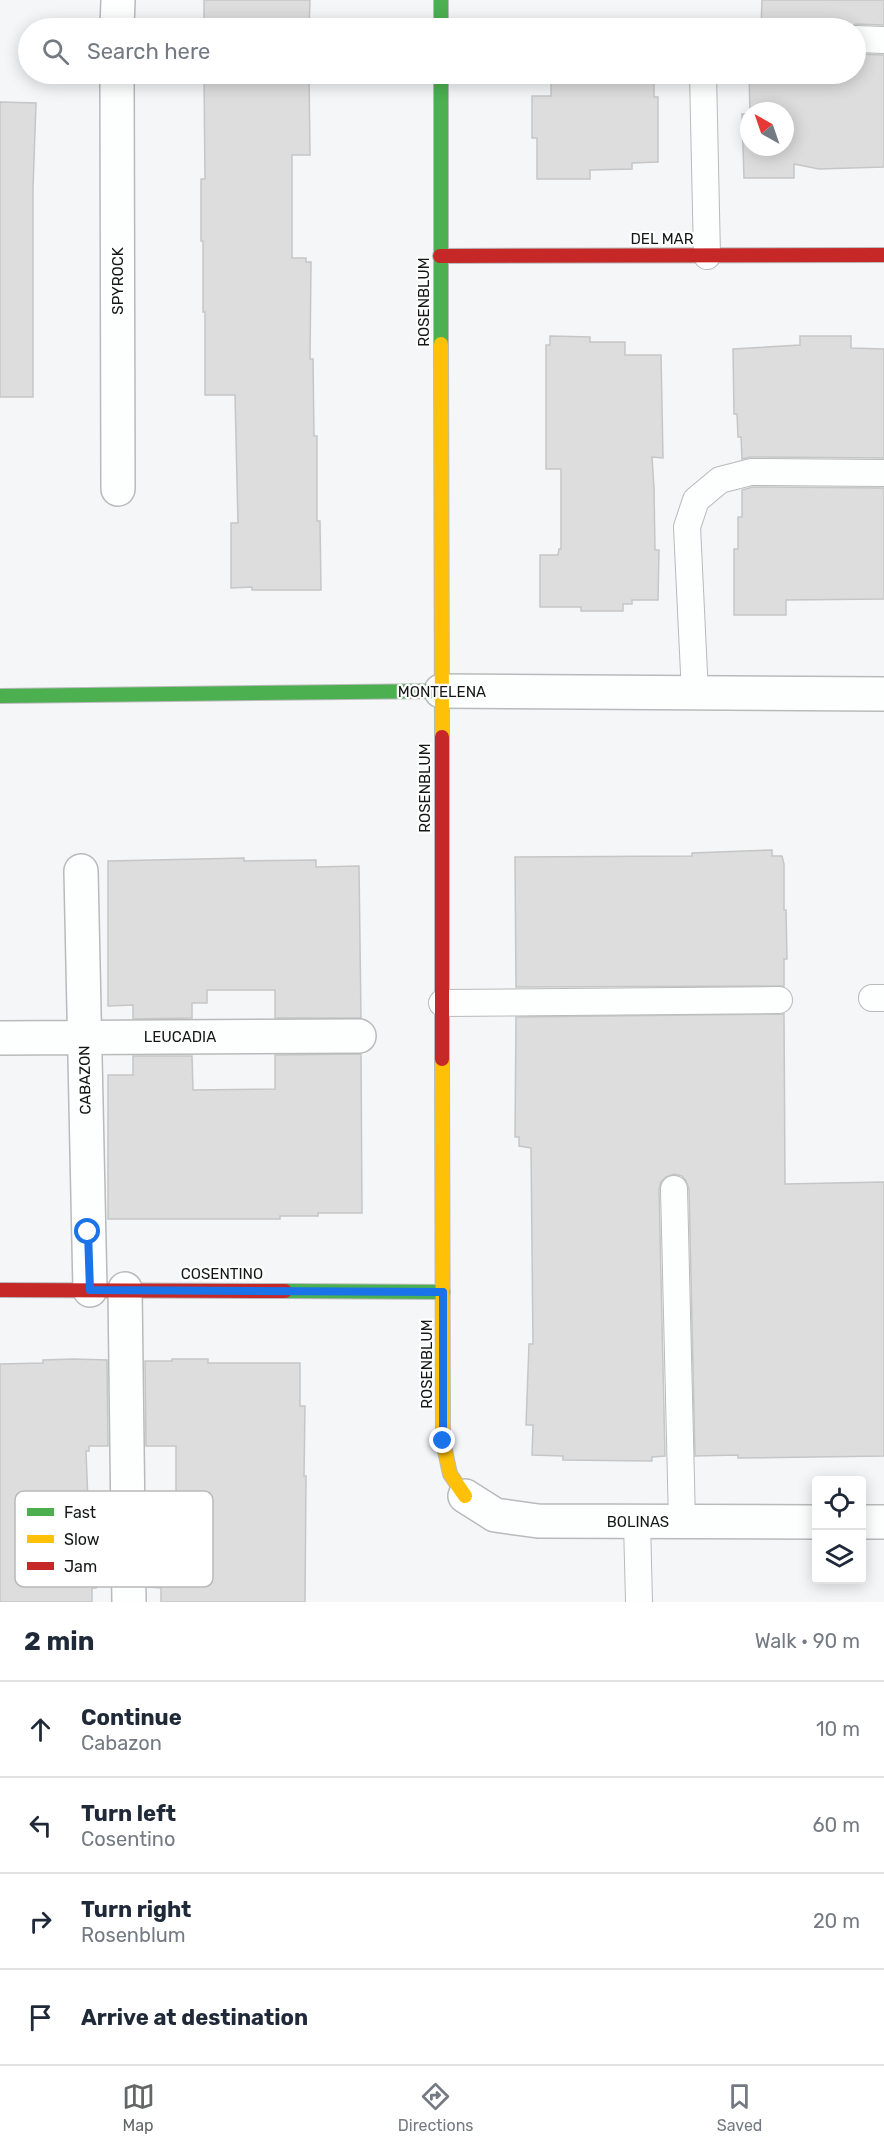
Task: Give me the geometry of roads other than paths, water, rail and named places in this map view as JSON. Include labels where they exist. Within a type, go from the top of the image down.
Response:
[{"type":"street","points":[[117,18],[118,0]]},
{"type":"street","points":[[441,0],[441,18]]},
{"type":"street","name":"SPYROCK","points":[[117,84],[118,489]]},
{"type":"street","name":"ROSENBLUM","points":[[441,84],[443,1441],[450,1474],[465,1496]]},
{"type":"street","name":"DEL MAR","points":[[440,256],[884,255]]},
{"type":"street","name":"MONTELENA","points":[[0,696],[441,691],[884,694]]},
{"type":"street","name":"CABAZON","points":[[81,871],[90,1290]]},
{"type":"street","name":"LEUCADIA","points":[[0,1038],[359,1036]]},
{"type":"street","points":[[125,1289],[128,1491]]},
{"type":"street","name":"COSENTINO","points":[[0,1290],[443,1292]]},
{"type":"street","name":"BOLINAS","points":[[465,1496],[495,1515],[538,1521],[812,1522]]},
{"type":"street","points":[[866,1522],[884,1522]]},
{"type":"street","points":[[129,1587],[129,1602]]},
{"type":"lane","points":[[866,39],[884,40]]},
{"type":"lane","points":[[703,84],[707,255]]},
{"type":"lane","points":[[695,694],[687,528],[696,500],[720,480],[751,472],[884,473]]},
{"type":"lane","points":[[442,1003],[779,1000]]},
{"type":"lane","points":[[674,1189],[682,1522]]},
{"type":"lane","points":[[638,1522],[639,1602]]}]
